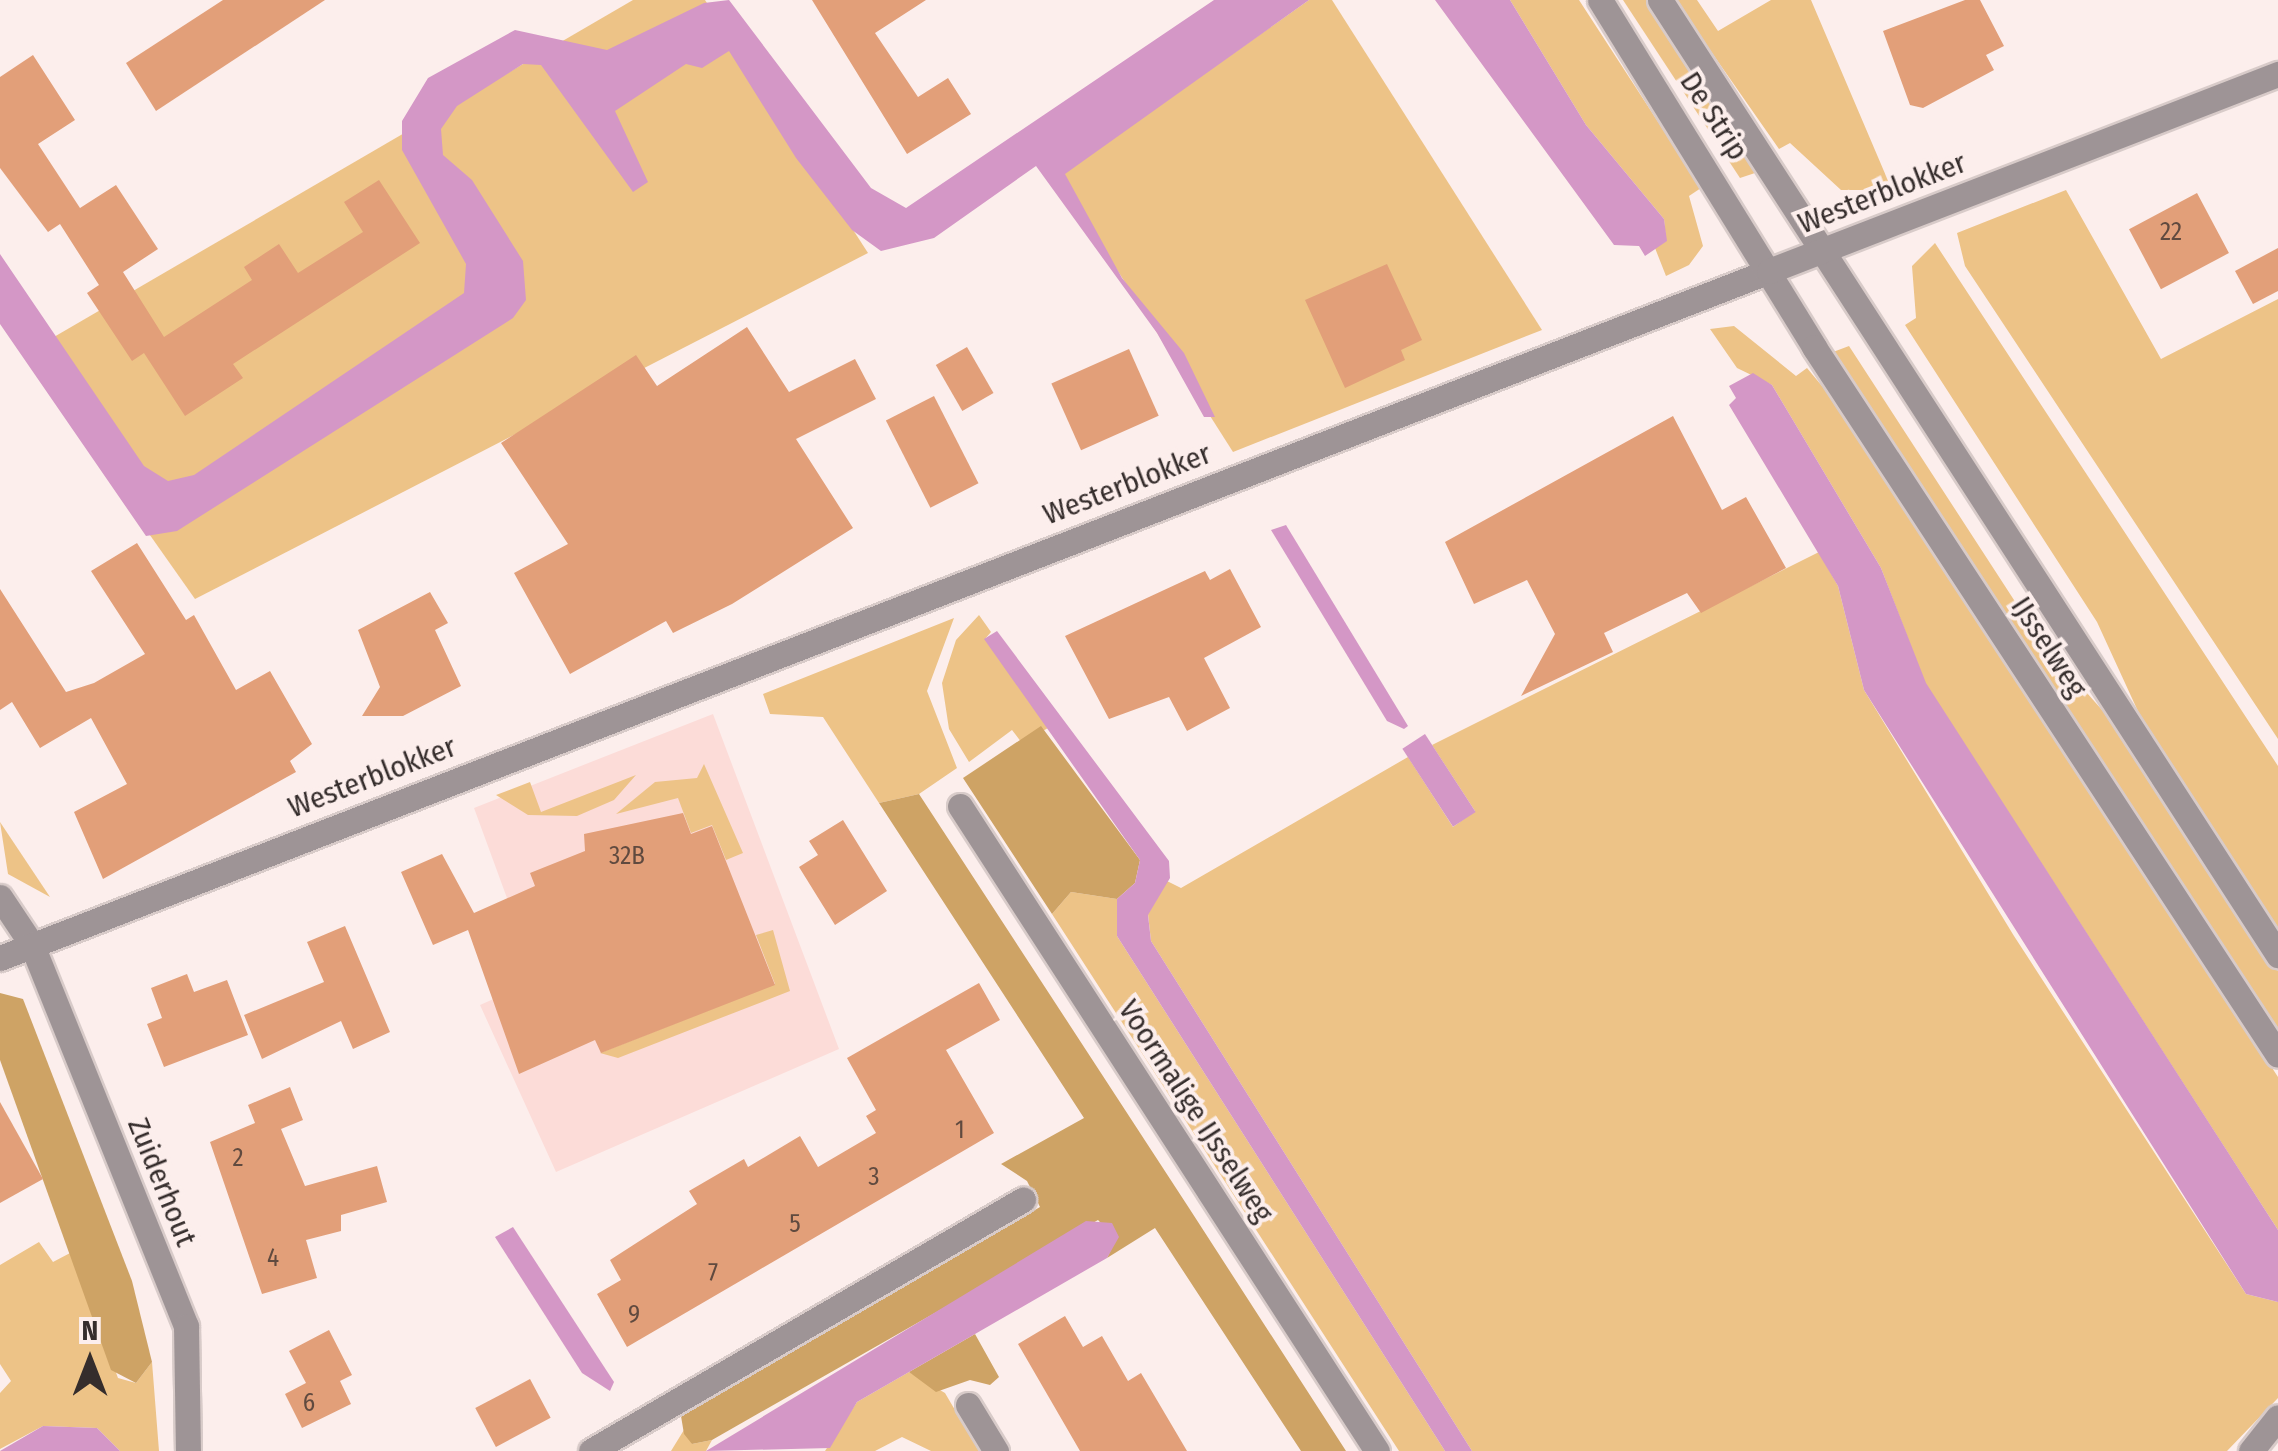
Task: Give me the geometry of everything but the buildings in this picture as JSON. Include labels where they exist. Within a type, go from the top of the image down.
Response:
[{"type":"street","name":"De Strip","points":[[1600,0],[1769,272]]},
{"type":"street","name":"De Strip","points":[[1660,0],[1820,251]]},
{"type":"street","name":"Westerblokker","points":[[0,958],[2278,74]]},
{"type":"street","name":"IJsselweg","points":[[1820,251],[2278,955]]},
{"type":"street","name":"IJsselweg","points":[[1769,272],[2278,1056]]},
{"type":"street","name":"Voormalige IJsselweg","points":[[960,806],[1377,1451]]},
{"type":"street","name":"Zuiderhout","points":[[0,897],[32,945],[186,1326],[188,1451]]},
{"type":"street","points":[[590,1451],[630,1441],[1022,1200]]},
{"type":"street","points":[[968,1405],[996,1451]]},
{"type":"street","points":[[2251,1451],[2278,1417]]},
{"type":"shaded area","points":[[633,0],[705,0],[868,253],[195,599],[23,355]]},
{"type":"shaded area","points":[[729,0],[871,188],[906,208],[1214,0],[1309,0],[1065,174],[1122,278],[1184,353],[1215,417],[1204,417],[1157,333],[1036,166],[934,238],[881,251],[852,230],[796,158],[729,51],[702,68],[686,64],[615,111],[648,182],[633,192],[541,65],[523,64],[457,106],[441,129],[443,155],[472,180],[523,261],[526,300],[513,318],[177,531],[146,536],[0,324],[0,254],[144,466],[168,481],[194,475],[464,293],[466,264],[402,150],[402,121],[428,78],[515,30],[607,50],[704,3]]},
{"type":"shaded area","points":[[1309,0],[1332,0],[1542,330],[1233,452],[1058,177]]},
{"type":"shaded area","points":[[1435,0],[1510,0],[1586,125],[1664,219],[1667,241],[1645,256],[1639,246],[1614,245]]},
{"type":"shaded area","points":[[1510,0],[1579,0],[1701,188],[1689,196],[1703,246],[1689,265],[1666,276],[1655,248],[1666,241],[1664,219],[1586,125]]},
{"type":"shaded area","points":[[1623,0],[1647,0],[1758,172],[1740,178]]},
{"type":"shaded area","points":[[1675,0],[1697,0],[1718,31],[1771,0],[1811,0],[1892,190],[1841,190],[1790,143],[1779,149]]},
{"type":"shaded area","points":[[2066,190],[2161,359],[2278,299],[2278,739],[1965,266],[1957,233]]},
{"type":"shaded area","points":[[1935,243],[2278,766],[2278,929],[2142,720],[2097,622],[1905,325],[1916,318],[1912,266]]},
{"type":"shaded area","points":[[1734,326],[1796,376],[1807,368],[1851,421],[2278,1077],[2278,1230],[1925,683],[1881,568],[1772,385],[1737,368],[1710,329]]},
{"type":"shaded area","points":[[1849,346],[2040,640],[2126,737],[2278,971],[2278,1036],[1833,352]]},
{"type":"shaded area","points":[[1753,373],[1772,385],[1881,568],[1926,683],[2278,1230],[2278,1302],[2246,1294],[1864,690],[1838,586],[1729,405],[1736,398],[1729,386]]},
{"type":"shaded area","points":[[1286,525],[1408,726],[1404,729],[1387,721],[1271,530]]},
{"type":"shaded area","points":[[1819,552],[1838,586],[1864,690],[2014,936],[2246,1294],[2278,1302],[2278,1398],[2227,1451],[1472,1451],[1151,941],[1148,914],[1167,881],[1181,888],[1408,757],[1453,827],[1475,811],[1432,745]]},
{"type":"shaded area","points":[[979,615],[991,632],[985,639],[1048,728],[1022,743],[1012,730],[969,762],[949,729],[942,683],[956,640]]},
{"type":"shaded area","points":[[954,618],[927,691],[957,768],[919,794],[879,803],[823,717],[770,714],[763,694]]},
{"type":"shaded area","points":[[997,631],[1169,861],[1170,878],[1148,915],[1151,941],[1472,1451],[1445,1451],[1117,936],[1117,899],[1135,883],[1140,860],[984,639]]},
{"type":"shaded area","points":[[713,714],[839,1049],[556,1172],[480,1005],[537,980],[474,808]]},
{"type":"shaded area","points":[[1041,726],[1140,860],[1135,883],[1117,899],[1071,892],[1052,914],[963,778]]},
{"type":"shaded area","points":[[1425,734],[1476,812],[1453,827],[1402,749]]},
{"type":"shaded area","points":[[704,764],[743,853],[726,860],[712,825],[691,833],[678,798],[616,814],[655,782],[697,778]]},
{"type":"shaded area","points":[[636,775],[614,800],[577,816],[528,815],[496,795],[530,782],[541,812]]},
{"type":"shaded area","points":[[919,794],[1346,1451],[1301,1451],[1155,1228],[1107,1258],[1116,1239],[1098,1220],[712,1440],[692,1444],[684,1434],[681,1416],[1040,1207],[1027,1181],[1001,1164],[1084,1118],[879,803]]},
{"type":"shaded area","points":[[0,822],[50,897],[8,874]]},
{"type":"shaded area","points":[[1071,892],[1117,899],[1117,936],[1445,1451],[1399,1451],[1052,914]]},
{"type":"shaded area","points":[[773,930],[790,991],[618,1058],[600,1053],[775,984],[756,935]]},
{"type":"shaded area","points":[[0,993],[23,999],[132,1281],[152,1362],[136,1383],[111,1370],[0,1060]]},
{"type":"shaded area","points":[[1086,1221],[1112,1223],[1119,1237],[1107,1258],[857,1402],[830,1448],[706,1451]]},
{"type":"shaded area","points":[[513,1227],[614,1382],[610,1391],[582,1373],[495,1237]]},
{"type":"shaded area","points":[[39,1242],[53,1262],[72,1252],[118,1378],[136,1383],[152,1362],[159,1451],[120,1451],[97,1428],[43,1426],[0,1449],[0,1393],[11,1381],[0,1364],[0,1265]]},
{"type":"shaded area","points":[[975,1334],[999,1377],[990,1385],[970,1380],[936,1392],[909,1372]]},
{"type":"shaded area","points":[[909,1372],[945,1393],[979,1451],[931,1451],[902,1437],[875,1451],[825,1451],[857,1402]]},
{"type":"shaded area","points":[[687,1425],[692,1444],[712,1440],[706,1451],[671,1451]]},
{"type":"shaded area","points":[[43,1426],[97,1428],[120,1451],[0,1451]]}]
